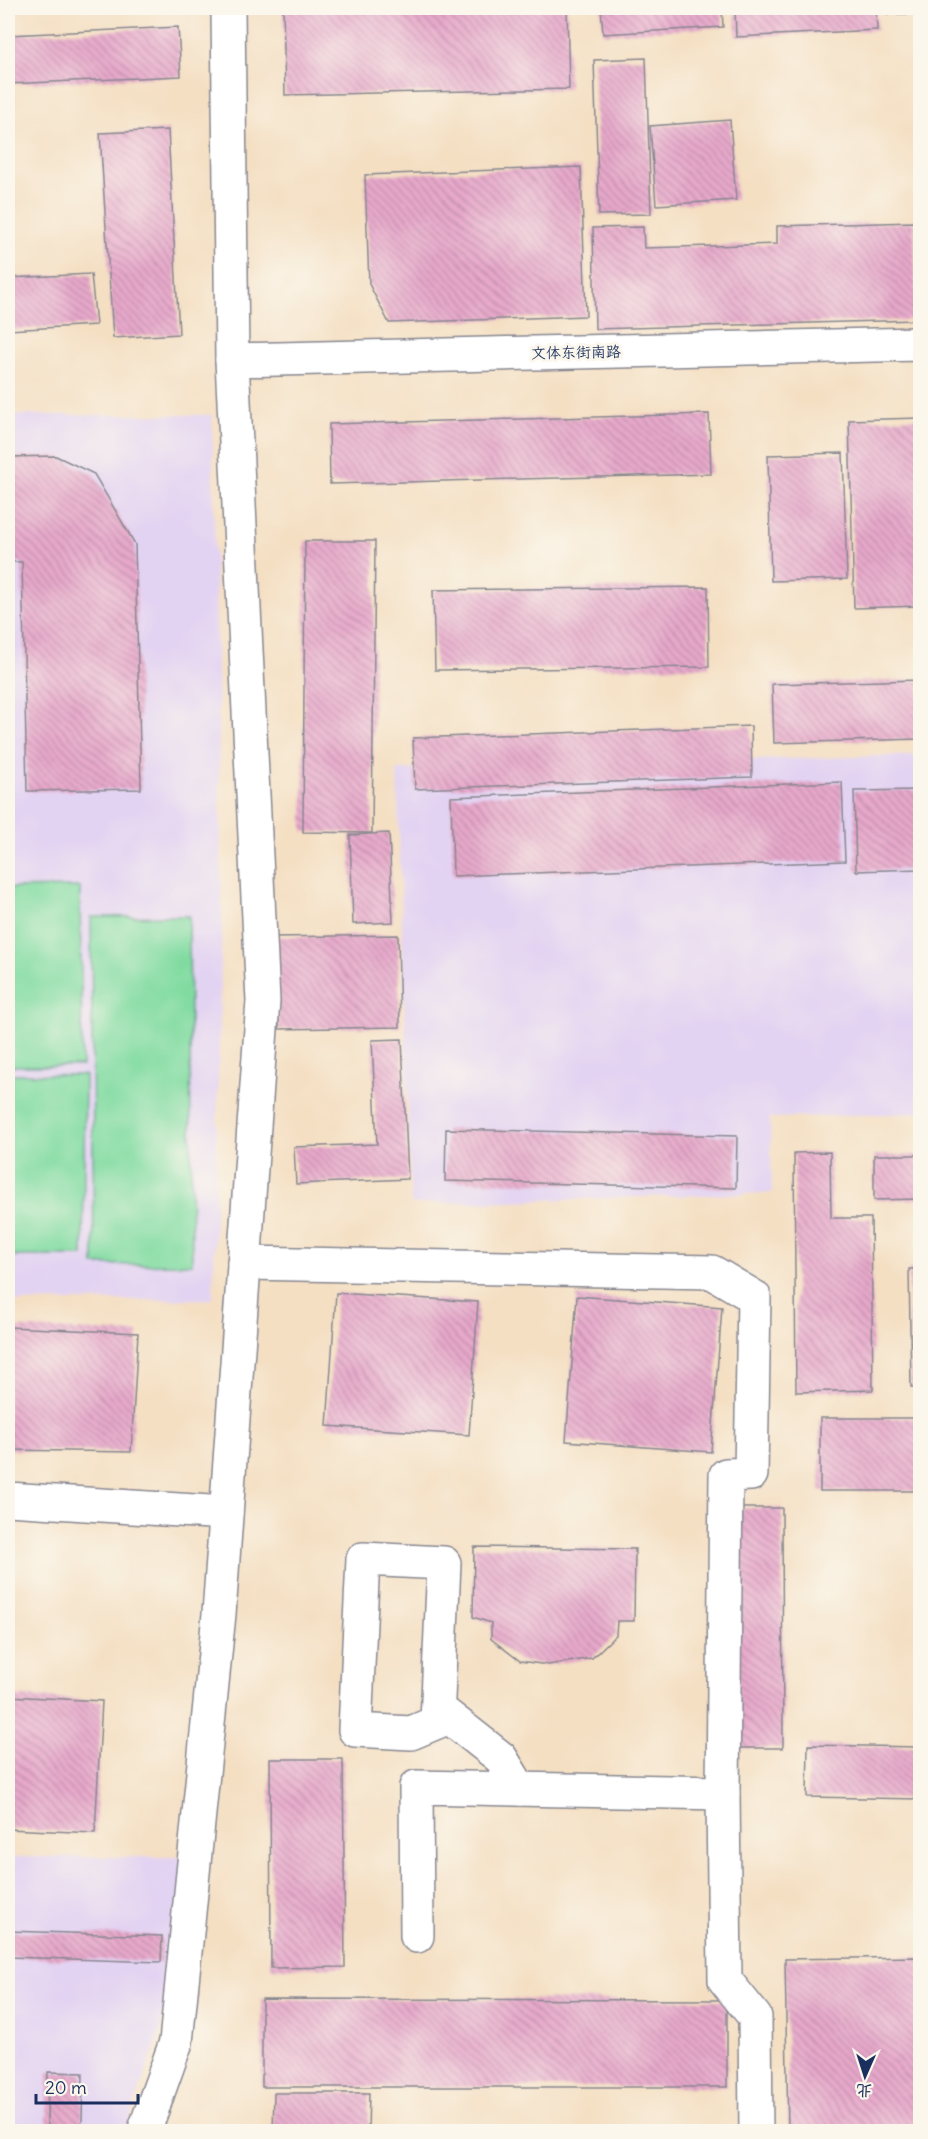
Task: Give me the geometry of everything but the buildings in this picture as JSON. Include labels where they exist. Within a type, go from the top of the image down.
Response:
[{"type":"street","points":[[144,2132],[176,2042],[219,1614],[263,1001],[232,360],[228,8]]},
{"type":"street","name":"文体东街南路","points":[[232,360],[921,344]]},
{"type":"street","points":[[244,1263],[712,1272],[754,1297],[751,1474],[726,1475],[723,1793],[725,1980],[755,2017],[756,2132]]},
{"type":"street","points":[[8,1498],[226,1513]]},
{"type":"street","points":[[437,1721],[444,1563],[363,1559],[355,1730],[411,1733],[449,1717],[501,1758],[520,1789]]},
{"type":"street","points":[[417,1936],[416,1787],[723,1793]]},
{"type":"shaded area","points":[[8,415],[212,415],[222,916],[213,1299],[8,1302]]},
{"type":"shaded area","points":[[920,755],[920,1113],[770,1118],[772,1193],[411,1204],[397,770]]},
{"type":"shaded area","points":[[8,1857],[185,1857],[174,1963],[160,2032],[125,2131],[8,2131]]},
{"type":"green space","points":[[80,887],[82,1066],[8,1066],[8,888]]},
{"type":"green space","points":[[189,916],[192,1264],[94,1265],[91,917]]},
{"type":"green space","points":[[8,1074],[85,1075],[83,1256],[8,1256]]}]
